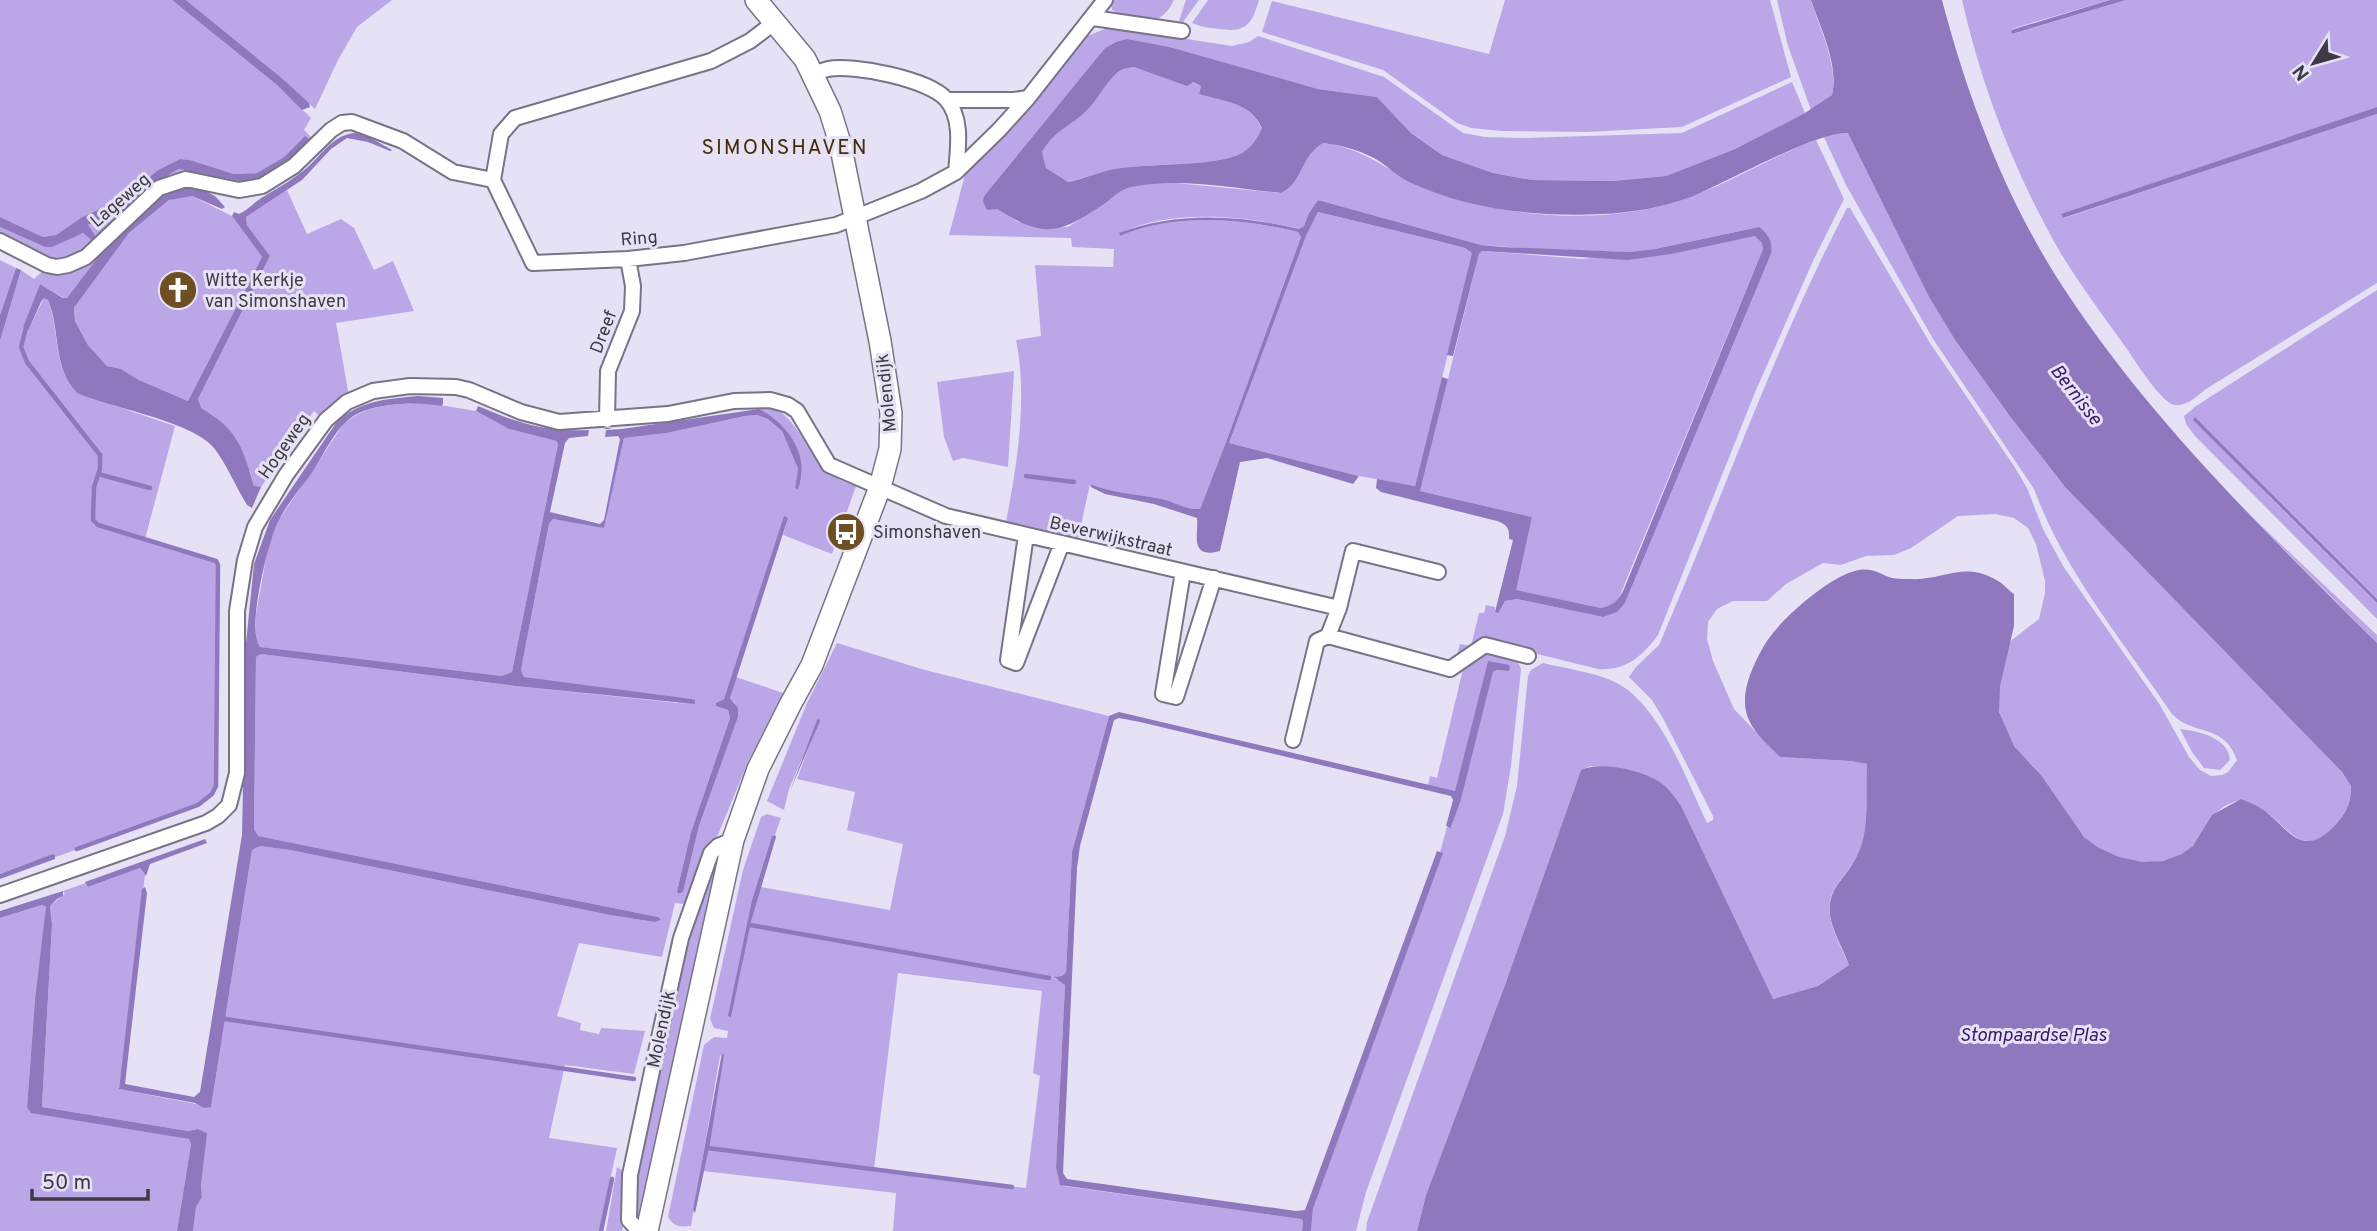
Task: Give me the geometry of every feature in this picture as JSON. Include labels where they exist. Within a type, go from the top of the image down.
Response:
[{"type":"main road","name":"Molendijk","points":[[647,1231],[733,839],[758,769],[812,666],[880,486],[890,449],[891,413],[880,341],[840,143],[830,111],[806,60],[756,0]]},
{"type":"street","name":"Ring","points":[[493,180],[533,263],[628,259],[684,253],[836,225],[921,191],[956,172],[1028,98],[1105,0]]},
{"type":"street","points":[[1093,18],[1182,31]]},
{"type":"street","points":[[493,180],[501,134],[515,118],[711,61],[750,41],[775,22]]},
{"type":"street","points":[[813,75],[825,69],[841,68],[905,78],[936,91],[947,100],[955,116],[959,137],[956,172]]},
{"type":"street","points":[[947,100],[1028,98]]},
{"type":"street","name":"Lageweg","points":[[0,241],[47,265],[68,265],[86,257],[159,188],[186,179],[239,190],[262,186],[294,166],[331,130],[352,122],[403,141],[453,172],[493,180]]},
{"type":"street","name":"Dreef","points":[[607,420],[608,371],[632,311],[633,286],[628,259]]},
{"type":"street","name":"Hogeweg","points":[[0,895],[206,823],[229,805],[237,773],[237,611],[245,560],[254,527],[320,427],[335,411],[354,399],[373,391],[425,386],[469,390],[521,412],[559,422],[668,414],[734,401],[770,400],[788,404],[797,411],[829,465],[880,486]]},
{"type":"street","name":"Beverwijkstraat","points":[[880,486],[946,516],[1339,608]]},
{"type":"street","points":[[1026,535],[1008,660],[1016,663],[1062,543]]},
{"type":"street","points":[[1328,636],[1339,608],[1353,551],[1438,572]]},
{"type":"street","points":[[1183,572],[1163,694],[1176,697],[1214,578]]},
{"type":"street","points":[[1293,740],[1317,641],[1328,636],[1450,669],[1485,645],[1528,656]]},
{"type":"street","name":"Molendijk","points":[[639,1231],[629,1220],[630,1175],[681,938],[711,853],[718,846],[733,839]]},
{"type":"shaded area","points":[[0,0],[172,0],[277,85],[311,118],[304,130],[315,141],[278,173],[247,185],[192,176],[99,241],[88,225],[121,212],[153,184],[179,169],[251,181],[275,172],[305,136],[284,157],[257,173],[234,174],[180,159],[158,170],[121,199],[82,217],[56,235],[43,237],[0,217]]},
{"type":"shaded area","points":[[186,0],[392,0],[357,27],[315,109],[283,79]]},
{"type":"shaded area","points":[[1110,0],[1174,0],[1163,15],[1151,20],[1118,13],[1112,10]]},
{"type":"shaded area","points":[[1186,0],[1199,0],[1183,22],[1179,21]]},
{"type":"shaded area","points":[[1208,0],[1259,0],[1247,25],[1229,30],[1192,23]]},
{"type":"shaded area","points":[[1505,0],[1770,0],[1791,77],[1682,127],[1587,132],[1501,131],[1471,128],[1457,123],[1383,70],[1262,32],[1272,1],[1489,54]]},
{"type":"shaded area","points":[[1777,0],[1811,0],[1828,49],[1833,72],[1832,95],[1811,110],[1788,46]]},
{"type":"shaded area","points":[[1962,0],[2110,0],[2011,29],[2013,34],[2126,0],[2377,0],[2377,107],[2062,214],[2064,218],[2377,114],[2377,283],[2192,400],[2179,405],[2169,402],[2149,380],[2084,289],[2044,222],[2014,161],[1990,98]]},
{"type":"shaded area","points":[[1110,27],[1232,46],[1249,42],[1258,36],[1384,77],[1463,133],[1485,137],[1682,133],[1792,82],[1805,113],[1735,149],[1666,176],[1613,181],[1532,180],[1493,173],[1442,155],[1411,133],[1377,97],[1318,89],[1116,42],[1105,48],[984,196],[997,209],[1018,222],[1068,227],[1127,187],[1165,182],[1281,193],[1294,183],[1310,155],[1323,143],[1356,152],[1417,184],[1449,197],[1539,214],[1601,215],[1661,206],[1690,197],[1816,140],[1844,199],[1813,261],[1756,390],[1658,635],[1640,656],[1626,665],[1598,669],[1484,641],[1456,659],[1460,644],[1471,646],[1479,613],[1484,613],[1486,605],[1495,607],[1495,612],[1505,601],[1517,599],[1603,617],[1625,603],[1771,254],[1759,227],[1629,252],[1538,249],[1481,245],[1318,200],[1304,226],[1299,229],[1256,221],[1208,217],[1160,220],[1139,226],[1119,234],[1120,236],[1163,224],[1208,220],[1276,227],[1298,232],[1301,237],[1200,509],[1090,484],[1078,539],[1006,522],[1020,431],[1021,384],[1016,340],[1041,336],[1035,265],[1113,267],[1114,249],[1072,247],[1071,238],[949,235],[966,171],[1082,38]]},
{"type":"shaded area","points":[[1134,67],[1201,86],[1199,94],[1244,108],[1262,129],[1246,151],[1216,161],[1128,167],[1067,182],[1046,168],[1042,152],[1048,144],[1094,103],[1118,72]]},
{"type":"shaded area","points":[[1839,132],[1848,133],[1852,138],[1929,297],[1955,340],[2009,415],[2065,487],[2342,772],[2351,786],[2347,807],[2339,821],[2324,835],[2305,841],[2290,833],[2266,812],[2241,800],[2230,803],[2216,813],[2199,839],[2187,851],[2157,862],[2122,858],[2105,852],[2089,841],[2073,823],[2039,773],[2014,746],[1999,711],[1999,686],[2008,643],[2039,619],[2045,593],[2045,581],[2036,544],[2028,528],[2014,518],[1995,514],[1958,516],[1911,548],[1894,555],[1866,556],[1841,565],[1823,563],[1786,584],[1767,601],[1733,601],[1717,609],[1708,622],[1707,639],[1713,661],[1734,709],[1780,757],[1868,764],[1864,836],[1853,863],[1835,888],[1829,907],[1836,937],[1849,965],[1818,986],[1773,999],[1613,768],[1590,766],[1581,770],[1505,985],[1426,1195],[1417,1231],[1366,1231],[1505,836],[1517,786],[1528,676],[1531,670],[1543,663],[1581,671],[1608,679],[1633,694],[1647,709],[1671,746],[1707,823],[1713,820],[1664,720],[1652,700],[1629,677],[1659,645],[1775,362],[1847,208],[1850,208],[1930,343],[2014,466],[2063,566],[2160,705],[2189,757],[2200,770],[2211,776],[2228,772],[2237,760],[2225,740],[2190,726],[2172,714],[2078,578],[2034,489],[1933,339],[1846,185],[1824,137]]},
{"type":"shaded area","points":[[287,190],[307,234],[341,219],[354,228],[374,270],[393,261],[414,311],[336,323],[349,396],[323,419],[314,411],[261,487],[257,488],[250,472],[214,416],[200,408],[198,399],[270,256],[247,225],[246,217]]},
{"type":"shaded area","points":[[192,196],[232,216],[262,257],[188,401],[139,380],[121,369],[107,366],[88,345],[75,321],[74,308],[129,233],[169,200]]},
{"type":"shaded area","points":[[1318,212],[1465,248],[1473,253],[1415,486],[1359,476],[1229,443],[1306,236]]},
{"type":"shaded area","points":[[0,227],[45,247],[83,233],[96,244],[71,260],[48,260],[0,237]]},
{"type":"shaded area","points":[[1755,236],[1763,243],[1763,249],[1618,600],[1601,608],[1515,590],[1532,517],[1420,491],[1479,254],[1482,251],[1583,259],[1720,243]]},
{"type":"shaded area","points":[[101,250],[99,258],[67,298],[40,284],[23,327],[29,329],[44,298],[48,300],[60,360],[69,383],[77,393],[175,426],[145,539],[216,561],[218,565],[216,786],[212,794],[198,805],[56,857],[52,854],[0,874],[0,341],[21,270],[34,279],[45,269]]},
{"type":"shaded area","points":[[0,260],[16,268],[0,315]]},
{"type":"shaded area","points":[[2377,290],[2377,599],[2195,417],[2272,499],[2377,603],[2377,619],[2195,436],[2186,424],[2184,416]]},
{"type":"shaded area","points":[[1014,371],[1008,467],[963,458],[953,461],[944,437],[937,382]]},
{"type":"shaded area","points":[[428,403],[476,411],[509,429],[556,441],[558,444],[512,672],[502,676],[259,647],[256,642],[256,614],[268,547],[278,521],[343,425],[362,412],[372,409]]},
{"type":"shaded area","points":[[760,404],[782,413],[791,421],[827,471],[856,486],[832,554],[783,535],[788,518],[724,699],[716,703],[728,710],[730,718],[691,832],[678,894],[683,892],[699,826],[738,717],[735,703],[730,698],[736,677],[783,693],[777,711],[749,760],[717,837],[706,854],[688,901],[683,904],[675,903],[662,957],[579,943],[557,1016],[581,1023],[580,1030],[599,1034],[601,1028],[645,1031],[634,1074],[565,1065],[549,1138],[617,1148],[599,1231],[193,1231],[196,1207],[202,1197],[206,1133],[198,1129],[188,1131],[42,1107],[52,924],[50,906],[65,894],[63,891],[86,883],[88,887],[140,868],[145,875],[119,1089],[211,1107],[252,850],[260,846],[654,922],[658,917],[257,836],[254,829],[256,657],[261,654],[515,686],[688,704],[524,677],[521,670],[549,524],[553,519],[604,527],[624,438],[667,433],[745,416],[757,415],[768,419],[782,431],[798,469],[795,488],[801,481],[802,469],[797,448],[785,429],[759,409]]},
{"type":"shaded area","points":[[2251,516],[2377,635],[2377,643]]},
{"type":"shaded area","points":[[837,643],[925,670],[1109,716],[1072,852],[1066,972],[1055,977],[1065,985],[1056,1167],[1064,1186],[1301,1219],[1302,1231],[893,1231],[896,1193],[703,1171],[723,1053],[720,1056],[691,1226],[678,1226],[670,1220],[668,1217],[704,1045],[714,1037],[727,1038],[728,1031],[714,1028],[710,1019],[743,870],[761,817],[767,814],[781,818],[775,835],[772,836],[752,900],[731,1016],[749,929],[761,887],[890,910],[903,844],[847,830],[855,792],[797,779],[819,720],[789,789],[784,810],[767,801],[807,703]],"holes":[[[898,973],[1042,991],[1033,1073],[1040,1076],[1026,1188],[874,1169]]]},
{"type":"shaded area","points":[[1487,649],[1515,656],[1521,669],[1503,814],[1366,1192],[1356,1231],[1311,1231],[1313,1209],[1442,854],[1440,852],[1447,827],[1452,827],[1493,672],[1508,671],[1488,662],[1455,792],[1428,785],[1430,776],[1437,778],[1464,665]]},
{"type":"shaded area","points":[[2180,729],[2204,734],[2219,741],[2228,752],[2230,760],[2220,770],[2204,768]]},
{"type":"shaded area","points":[[717,852],[720,856],[638,1222],[633,1211],[636,1174],[685,944]]},
{"type":"shaded area","points":[[42,905],[46,907],[46,916],[35,999],[27,1107],[189,1139],[191,1144],[177,1231],[0,1231],[0,918]]},
{"type":"shaded area","points":[[617,1167],[628,1174],[626,1211],[622,1231],[606,1231]]},
{"type":"water","points":[[172,0],[186,0],[283,79],[310,107],[302,110],[277,85]]},
{"type":"water","name":"Stompaardse Plas","points":[[1811,0],[1942,0],[1975,106],[2002,175],[2035,241],[2088,324],[2125,374],[2205,467],[2377,643],[2377,1231],[1417,1231],[1426,1195],[1505,985],[1581,770],[1599,766],[1631,770],[1658,781],[1671,792],[1681,806],[1773,999],[1818,986],[1849,965],[1832,925],[1830,905],[1832,894],[1854,861],[1864,836],[1867,764],[1780,757],[1751,725],[1745,700],[1752,669],[1774,632],[1808,598],[1848,573],[1868,570],[1891,578],[1922,579],[1974,572],[1998,581],[2014,594],[2014,626],[2000,686],[1999,712],[2014,746],[2041,775],[2084,837],[2099,848],[2119,857],[2142,862],[2163,861],[2182,854],[2193,846],[2212,815],[2241,799],[2262,809],[2298,838],[2314,840],[2336,824],[2349,802],[2351,786],[2342,772],[2065,487],[2009,415],[1955,340],[1929,297],[1848,133],[1816,140],[1691,197],[1647,209],[1613,213],[1528,213],[1479,205],[1432,192],[1400,177],[1374,158],[1323,143],[1310,155],[1294,183],[1281,193],[1187,183],[1149,184],[1120,192],[1075,222],[1051,229],[1027,225],[997,209],[987,210],[983,202],[984,196],[1105,48],[1127,39],[1169,47],[1318,89],[1377,97],[1411,133],[1442,155],[1493,173],[1532,180],[1613,181],[1666,176],[1735,149],[1805,113],[1832,95],[1834,83],[1831,59]],"holes":[[[1134,67],[1187,86],[1193,82],[1201,86],[1199,94],[1236,104],[1251,113],[1262,128],[1251,145],[1242,153],[1216,161],[1128,167],[1068,182],[1046,168],[1042,152],[1048,144],[1094,103],[1120,71]]]},
{"type":"water","points":[[2110,0],[2126,0],[2012,34],[2011,30]]},
{"type":"water","points":[[2377,107],[2377,114],[2063,218],[2061,214]]},
{"type":"water","points":[[355,133],[369,137],[392,150],[347,138],[331,149],[302,180],[246,217],[247,225],[270,256],[198,399],[201,408],[223,424],[237,440],[254,486],[261,487],[252,508],[247,505],[219,455],[203,438],[170,423],[77,393],[69,383],[60,360],[48,300],[44,298],[41,302],[29,329],[23,327],[40,284],[67,298],[106,247],[163,193],[177,187],[197,187],[215,196],[225,207],[222,209],[192,196],[169,200],[129,233],[74,308],[75,321],[88,345],[107,366],[121,369],[139,380],[188,401],[262,257],[232,216],[234,212],[239,214],[244,211],[303,171],[333,142]]},
{"type":"water","points":[[305,136],[309,139],[290,160],[275,172],[251,181],[179,169],[153,184],[121,212],[88,225],[99,241],[96,244],[83,233],[52,247],[45,247],[0,227],[0,217],[43,237],[56,235],[82,217],[122,199],[158,170],[180,159],[234,174],[257,173],[284,157]]},
{"type":"water","points":[[1318,200],[1481,245],[1502,247],[1629,252],[1759,227],[1767,235],[1771,254],[1625,603],[1617,612],[1603,617],[1517,599],[1505,601],[1498,613],[1495,612],[1513,540],[1509,539],[1507,527],[1497,521],[1381,492],[1376,488],[1377,479],[1415,486],[1442,377],[1448,379],[1420,491],[1532,517],[1516,590],[1601,608],[1612,604],[1624,589],[1763,249],[1762,243],[1755,236],[1628,260],[1482,251],[1453,356],[1447,355],[1472,253],[1465,248],[1318,212],[1306,236],[1229,443],[1359,476],[1353,484],[1267,458],[1240,462],[1220,551],[1210,553],[1203,552],[1197,543],[1197,518],[1154,504],[1105,494],[1091,487],[1090,484],[1200,509],[1301,237],[1298,232],[1276,227],[1208,220],[1163,224],[1120,236],[1119,233],[1140,226],[1185,218],[1231,218],[1299,229],[1304,226]]},
{"type":"water","points":[[16,268],[21,270],[0,341],[0,315]]},
{"type":"water","points":[[418,396],[443,398],[443,404],[383,406],[361,412],[346,422],[285,509],[274,532],[260,586],[256,638],[260,647],[502,676],[512,672],[558,444],[556,441],[509,429],[476,411],[478,406],[532,425],[589,430],[588,436],[569,438],[565,443],[550,512],[600,524],[604,520],[620,439],[618,436],[605,437],[606,430],[759,409],[770,415],[788,432],[799,453],[801,477],[798,489],[795,488],[798,469],[782,431],[768,419],[757,415],[667,433],[624,438],[604,528],[553,519],[549,524],[521,670],[524,677],[691,699],[695,700],[695,704],[515,686],[261,654],[256,657],[254,829],[258,836],[658,917],[661,920],[654,922],[610,915],[260,846],[252,850],[211,1107],[204,1108],[195,1103],[119,1089],[142,889],[145,887],[147,893],[125,1084],[194,1097],[200,1092],[242,835],[246,643],[254,564],[270,520],[336,423],[345,415],[374,402]]},
{"type":"water","points":[[2195,417],[2377,599],[2377,603],[2193,420]]},
{"type":"water","points":[[784,516],[788,518],[730,698],[738,708],[738,717],[699,826],[683,892],[678,894],[691,832],[730,718],[728,710],[716,706],[716,703],[724,699]]},
{"type":"water","points":[[1488,661],[1509,665],[1510,669],[1493,672],[1461,799],[1451,828],[1446,826],[1453,800],[1451,796],[1140,722],[1119,718],[1114,720],[1080,846],[1077,868],[1063,1173],[1067,1179],[1296,1211],[1305,1210],[1437,851],[1443,853],[1313,1209],[1311,1231],[1302,1231],[1301,1219],[1060,1185],[1056,1167],[1065,985],[1054,977],[1062,976],[1066,972],[1072,852],[1109,716],[1119,712],[1455,791]]},
{"type":"water","points":[[817,720],[820,721],[790,791]]},
{"type":"water","points":[[775,835],[751,922],[731,1017],[728,1016],[752,900],[772,836]]},
{"type":"water","points":[[205,839],[207,843],[150,864],[146,876],[140,868],[88,887],[85,882]]},
{"type":"water","points":[[52,854],[55,859],[0,879],[0,874]]},
{"type":"water","points":[[63,891],[63,896],[50,906],[52,924],[42,1107],[188,1131],[198,1129],[207,1133],[202,1197],[196,1207],[193,1231],[177,1231],[191,1144],[189,1139],[31,1113],[27,1107],[35,999],[46,907],[42,905],[0,918],[0,911]]},
{"type":"water","points":[[722,1053],[724,1055],[710,1143],[695,1213],[693,1210]]},
{"type":"waterway","points":[[26,328],[21,347],[27,362],[100,455],[100,469],[94,487],[93,520],[98,525],[216,561],[218,565],[216,786],[212,794],[198,805],[77,849]]},
{"type":"waterway","points":[[98,474],[150,488]]},
{"type":"waterway","points":[[1026,476],[1074,482]]},
{"type":"waterway","points":[[750,925],[1049,978]]},
{"type":"waterway","points":[[225,1019],[634,1079]]},
{"type":"waterway","points":[[708,1148],[1012,1187]]},
{"type":"waterway","points":[[601,1231],[612,1179]]},
{"type":"place","name":"Witte Kerkje van Simonshaven","points":[[178,290]]},
{"type":"place","name":"Simonshaven","points":[[846,532]]},
{"type":"district","name":"SIMONSHAVEN","points":[[785,147]]},
{"type":"water label","name":"Bernisse","points":[[2077,394]]}]
